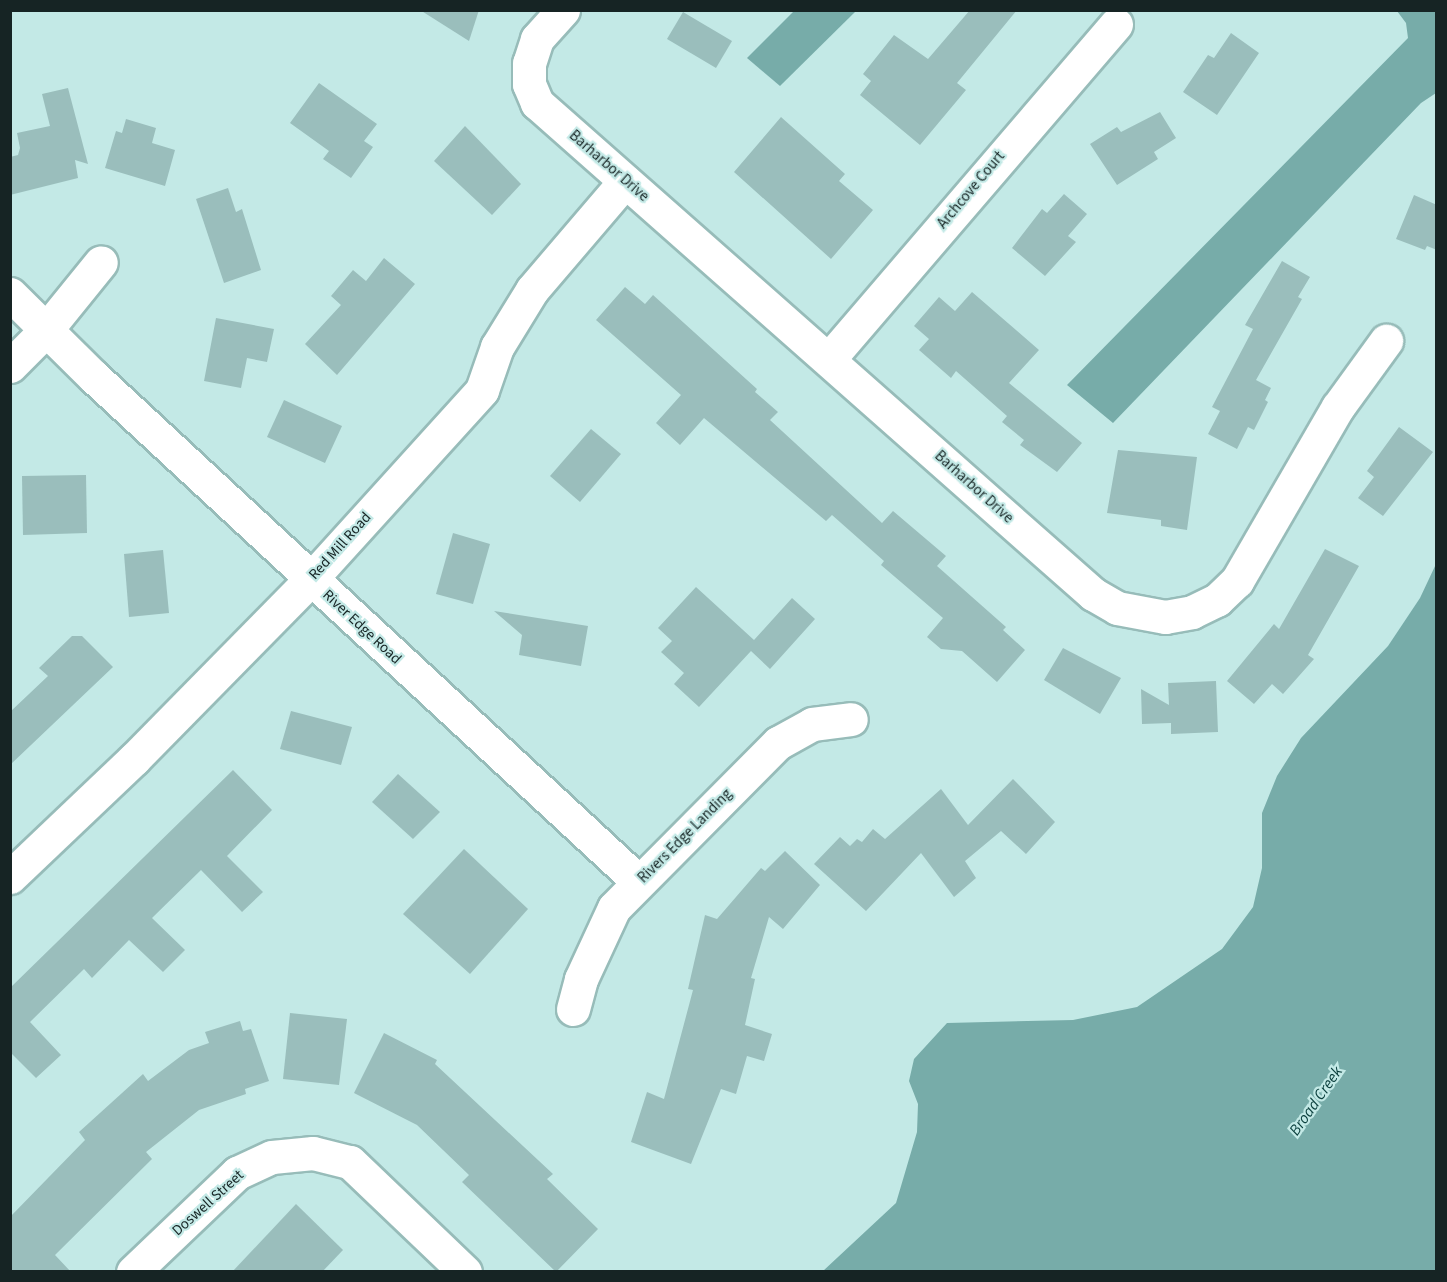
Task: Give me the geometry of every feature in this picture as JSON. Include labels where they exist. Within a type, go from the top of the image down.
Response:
[{"type":"street","name":"Barharbor Drive","points":[[563,10],[537,39],[529,63],[529,84],[537,103],[1094,594],[1127,612],[1165,617],[1192,612],[1217,600],[1237,581],[1338,407],[1386,341]]},
{"type":"street","name":"Archcove Court","points":[[829,359],[1116,24]]},
{"type":"street","name":"Red Mill Road","points":[[10,877],[134,759],[310,580],[482,390],[497,348],[532,290],[626,181]]},
{"type":"street","points":[[10,366],[46,330],[101,262]]},
{"type":"street","name":"River Edge Road","points":[[10,294],[310,580],[639,882]]},
{"type":"street","name":"Rivers Edge Landing","points":[[573,1009],[581,979],[614,908],[778,743],[812,724],[851,719]]},
{"type":"street","name":"Doswell Street","points":[[133,1272],[237,1173],[272,1157],[313,1153],[350,1162],[465,1272]]},
{"type":"water","points":[[794,11],[856,11],[780,86],[747,58]]},
{"type":"water","points":[[1397,11],[1436,11],[1436,93],[1421,103],[1113,423],[1067,385],[1408,38],[1406,23]]},
{"type":"water","name":"Broad Creek","points":[[1436,564],[1436,1271],[823,1271],[896,1203],[917,1132],[918,1104],[909,1081],[914,1059],[947,1023],[1073,1020],[1137,1007],[1222,949],[1253,907],[1262,868],[1262,813],[1277,776],[1301,738],[1388,646],[1420,598]]},
{"type":"building","points":[[420,10],[479,10],[469,41]]},
{"type":"building","points":[[970,10],[1017,10],[957,83],[966,90],[920,145],[860,95],[871,81],[863,74],[894,35],[928,59]]},
{"type":"building","points":[[683,12],[732,41],[716,68],[667,39]]},
{"type":"building","points":[[1231,33],[1259,53],[1217,115],[1183,92],[1208,55],[1214,58]]},
{"type":"building","points":[[319,83],[377,124],[364,141],[373,147],[351,178],[323,159],[329,151],[290,123]]},
{"type":"building","points":[[68,88],[88,164],[75,160],[78,178],[10,195],[10,157],[18,155],[20,148],[17,133],[50,126],[42,94]]},
{"type":"building","points":[[1160,112],[1176,138],[1154,152],[1158,159],[1117,185],[1090,144],[1117,127],[1121,132]]},
{"type":"building","points":[[781,117],[845,174],[839,181],[873,210],[831,259],[734,172]]},
{"type":"building","points":[[126,119],[156,128],[152,143],[175,150],[165,186],[105,168],[116,131],[122,133]]},
{"type":"building","points":[[465,126],[521,184],[492,215],[434,161]]},
{"type":"building","points":[[228,188],[236,212],[242,209],[261,270],[224,283],[196,199]]},
{"type":"building","points":[[1064,194],[1087,214],[1068,236],[1076,242],[1045,276],[1012,248],[1042,209],[1047,213]]},
{"type":"building","points":[[1414,195],[1437,205],[1437,250],[1427,246],[1425,250],[1396,239]]},
{"type":"building","points":[[384,258],[415,284],[337,375],[305,344],[341,305],[331,296],[353,270],[366,281]]},
{"type":"building","points":[[1282,261],[1310,277],[1298,297],[1302,299],[1256,380],[1271,388],[1265,400],[1268,402],[1254,430],[1248,427],[1237,449],[1208,434],[1220,411],[1212,407],[1253,329],[1245,325]]},
{"type":"building","points":[[625,287],[645,304],[653,295],[757,389],[755,392],[778,412],[770,420],[882,523],[893,511],[946,556],[937,566],[1006,627],[1003,630],[1025,650],[997,682],[962,651],[941,649],[927,637],[943,618],[881,565],[884,561],[832,515],[826,521],[704,418],[680,445],[656,423],[681,395],[596,320]]},
{"type":"building","points":[[972,292],[1039,350],[1009,383],[1082,443],[1057,472],[1020,445],[1024,440],[1002,422],[1007,416],[956,371],[951,378],[919,350],[929,339],[914,326],[939,297],[955,311]]},
{"type":"building","points":[[216,318],[274,329],[267,362],[247,358],[241,388],[204,381]]},
{"type":"building","points":[[284,400],[342,426],[325,463],[267,437]]},
{"type":"building","points":[[1399,427],[1433,452],[1383,516],[1358,498],[1374,477],[1367,471]]},
{"type":"building","points":[[591,429],[621,454],[580,502],[550,476]]},
{"type":"building","points":[[1118,450],[1197,457],[1187,530],[1161,526],[1161,520],[1107,513]]},
{"type":"building","points":[[86,475],[87,533],[23,535],[22,476]]},
{"type":"building","points":[[453,533],[490,544],[473,604],[436,594]]},
{"type":"building","points":[[1325,549],[1359,566],[1308,655],[1314,659],[1283,694],[1272,684],[1254,704],[1227,681],[1274,624],[1279,629]]},
{"type":"building","points":[[163,550],[169,613],[129,617],[124,554]]},
{"type":"building","points":[[696,587],[754,640],[792,598],[815,619],[770,669],[751,651],[699,707],[674,684],[684,673],[661,652],[672,641],[658,628]]},
{"type":"building","points":[[494,611],[588,626],[581,666],[519,655],[522,635]]},
{"type":"building","points":[[72,636],[82,636],[113,667],[10,765],[10,712],[48,676],[39,668]]},
{"type":"building","points":[[1063,648],[1121,678],[1100,714],[1044,680]]},
{"type":"building","points":[[1216,681],[1218,732],[1171,734],[1171,723],[1142,724],[1141,689],[1169,705],[1168,683]]},
{"type":"building","points":[[291,711],[352,727],[341,765],[280,749]]},
{"type":"building","points":[[233,770],[272,810],[227,856],[263,892],[242,912],[201,870],[152,918],[185,950],[163,972],[129,940],[92,978],[84,969],[30,1022],[61,1055],[36,1078],[10,1052],[10,988]]},
{"type":"building","points":[[398,774],[440,812],[413,839],[372,802]]},
{"type":"building","points":[[1013,779],[1055,822],[1026,854],[1001,831],[965,861],[976,878],[954,897],[921,853],[866,911],[814,864],[840,837],[850,846],[857,839],[862,842],[873,829],[885,839],[941,789],[968,825]]},
{"type":"building","points":[[464,849],[528,909],[470,974],[403,914]]},
{"type":"building","points":[[785,851],[820,885],[783,929],[769,917],[751,978],[755,979],[745,1025],[772,1034],[764,1061],[747,1056],[736,1094],[721,1089],[691,1164],[631,1142],[647,1092],[664,1099],[693,990],[688,989],[705,915],[717,919],[761,868],[765,871]]},
{"type":"building","points":[[290,1013],[347,1019],[339,1085],[283,1079]]},
{"type":"building","points":[[240,1021],[243,1031],[251,1029],[269,1081],[245,1089],[246,1094],[199,1110],[146,1152],[152,1159],[55,1255],[71,1272],[10,1272],[10,1217],[85,1140],[79,1132],[143,1074],[148,1081],[189,1050],[209,1043],[205,1032]]},
{"type":"building","points":[[384,1033],[437,1060],[435,1064],[553,1174],[547,1179],[598,1229],[556,1272],[462,1182],[469,1175],[417,1125],[354,1093]]},
{"type":"building","points":[[296,1204],[343,1250],[322,1272],[232,1272]]}]
